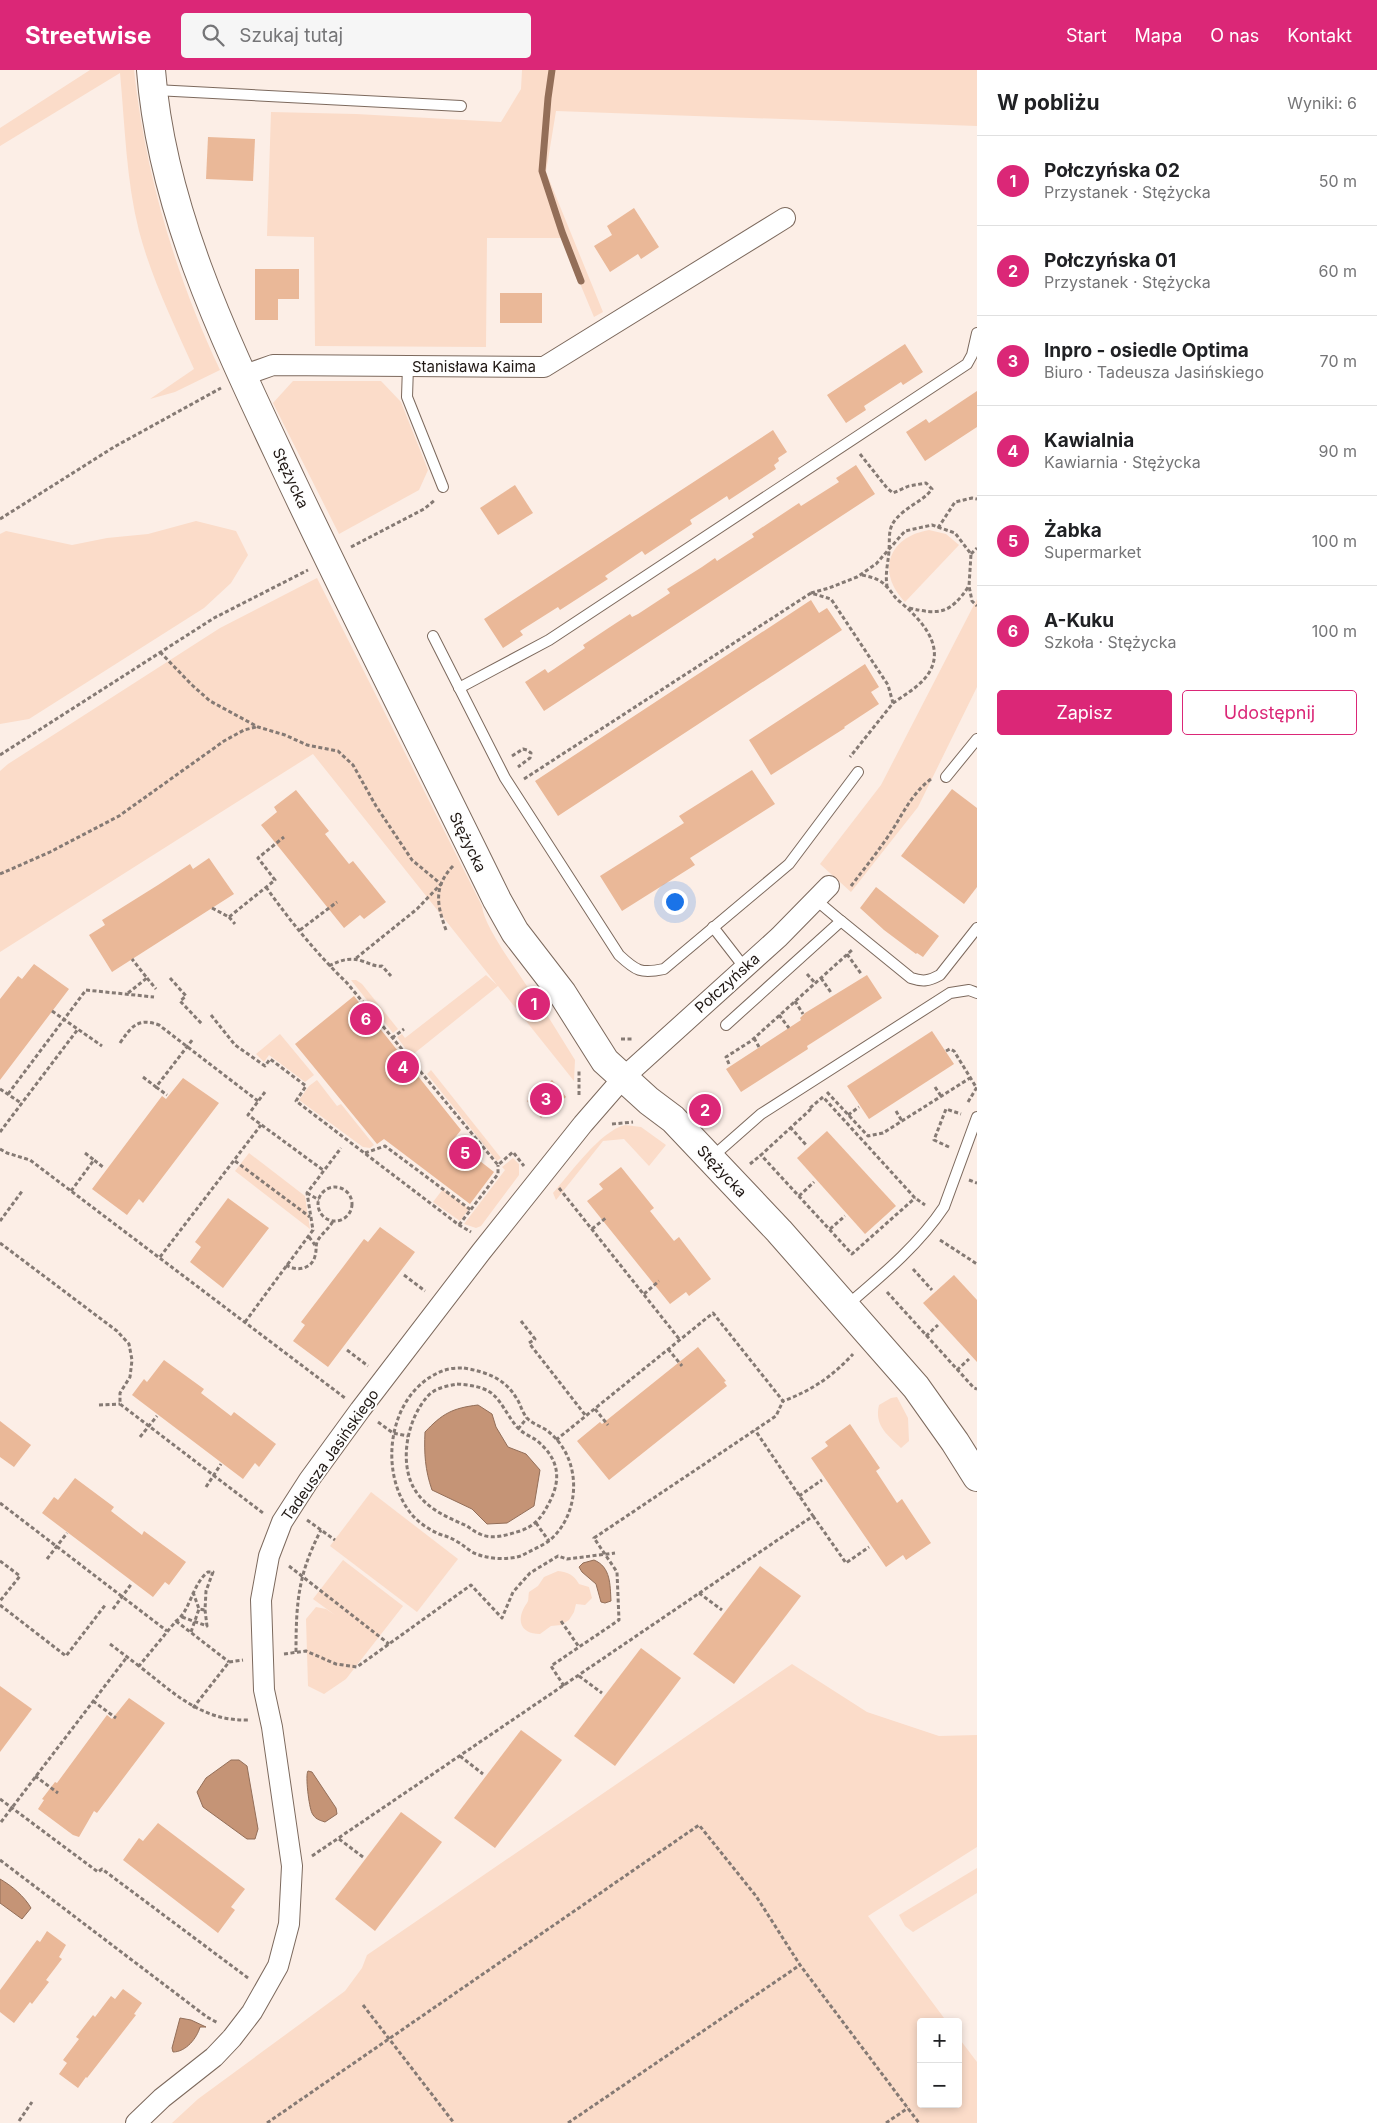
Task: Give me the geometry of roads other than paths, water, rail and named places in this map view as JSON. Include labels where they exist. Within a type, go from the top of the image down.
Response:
[{"type":"street","name":"Stężycka","points":[[152,80],[160,140],[179,209],[206,294],[242,376],[329,559],[497,900],[515,932],[562,993],[605,1061],[673,1119],[779,1231],[916,1387],[977,1477]]},
{"type":"street","name":"Stanisława Kaima","points":[[242,376],[273,365],[544,367],[785,218]]},
{"type":"street","name":"Połczyńska","points":[[623,1078],[779,937],[822,893]]},
{"type":"street","name":"Tadeusza Jasińskiego","points":[[136,2123],[162,2098],[214,2057],[232,2038],[252,2012],[278,1966],[288,1924],[292,1866],[272,1727],[264,1690],[261,1600],[268,1556],[282,1522],[309,1480],[360,1410],[481,1252],[583,1124],[623,1078]]},
{"type":"lane","name":"Stężycka","points":[[152,80],[462,106]]},
{"type":"lane","points":[[459,688],[548,640],[968,364],[974,355],[977,333]]},
{"type":"lane","points":[[408,366],[408,397],[443,487]]},
{"type":"lane","points":[[433,636],[505,778],[619,955],[631,967],[647,972],[664,969],[789,864],[858,772]]},
{"type":"lane","points":[[946,776],[977,739]]},
{"type":"lane","points":[[822,893],[841,921],[912,978],[922,981],[932,980],[940,975],[977,928]]},
{"type":"lane","points":[[726,1024],[841,921]]},
{"type":"lane","points":[[713,927],[744,967]]},
{"type":"lane","points":[[711,1158],[761,1114],[950,993],[969,990],[977,993]]},
{"type":"lane","points":[[845,1307],[922,1236],[936,1219],[944,1207],[977,1117]]},
{"type":"waterway","points":[[552,70],[542,171],[562,232],[581,281]]},
{"type":"place","name":"Połczyńska 02","points":[[534,1004]]},
{"type":"place","name":"A-Kuku","points":[[366,1019]]},
{"type":"place","name":"Kawialnia","points":[[403,1067]]},
{"type":"place","name":"Inpro - osiedle Optima","points":[[546,1099]]},
{"type":"place","name":"Połczyńska 01","points":[[705,1110]]},
{"type":"place","name":"Żabka","points":[[465,1153]]}]
